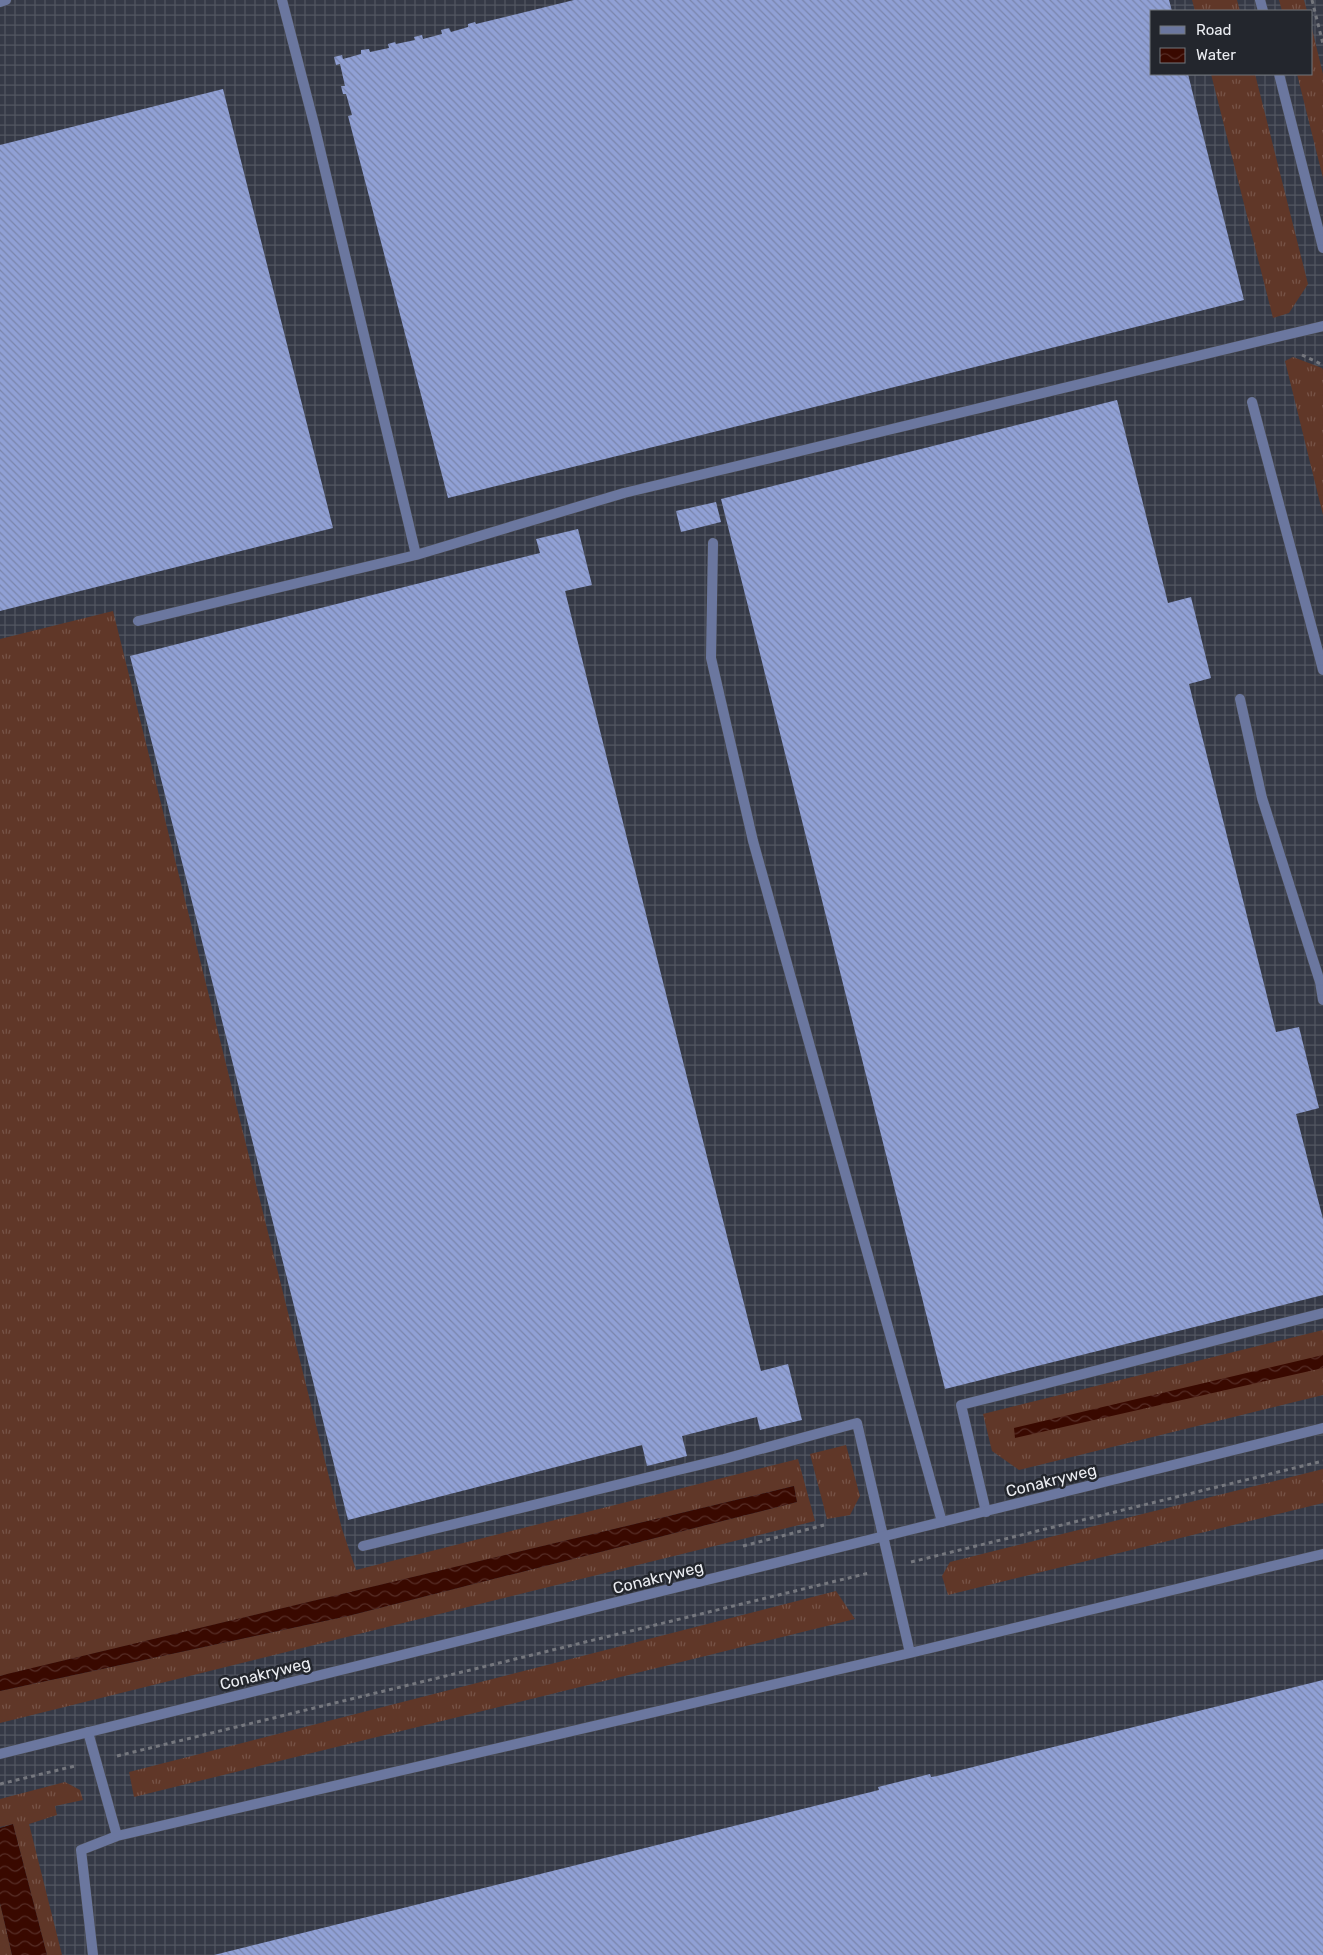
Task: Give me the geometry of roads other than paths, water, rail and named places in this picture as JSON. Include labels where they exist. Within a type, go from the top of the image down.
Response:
[{"type":"street","points":[[0,2],[6,0]]},
{"type":"street","points":[[282,0],[316,133],[416,555]]},
{"type":"street","points":[[1279,75],[1323,248]]},
{"type":"street","points":[[138,621],[416,555],[624,493],[1323,326]]},
{"type":"street","points":[[1252,402],[1323,670]]},
{"type":"street","points":[[713,543],[711,658],[753,841],[942,1522]]},
{"type":"street","points":[[1240,700],[1262,798],[1320,982],[1323,1000]]},
{"type":"street","points":[[986,1512],[961,1405],[1323,1314]]},
{"type":"street","points":[[363,1546],[724,1459],[857,1423],[910,1653]]},
{"type":"street","name":"Conakryweg","points":[[0,1754],[1323,1428]]},
{"type":"street","points":[[93,1955],[81,1850],[117,1836],[910,1653],[1323,1554]]},
{"type":"street","points":[[88,1732],[117,1836]]},
{"type":"water","points":[[1323,1355],[1323,1368],[1015,1438],[1014,1428]]},
{"type":"water","points":[[794,1486],[797,1502],[348,1616],[0,1691],[0,1676],[7,1674]]},
{"type":"water","points":[[13,1824],[47,1955],[12,1955],[0,1903],[0,1828]]}]
